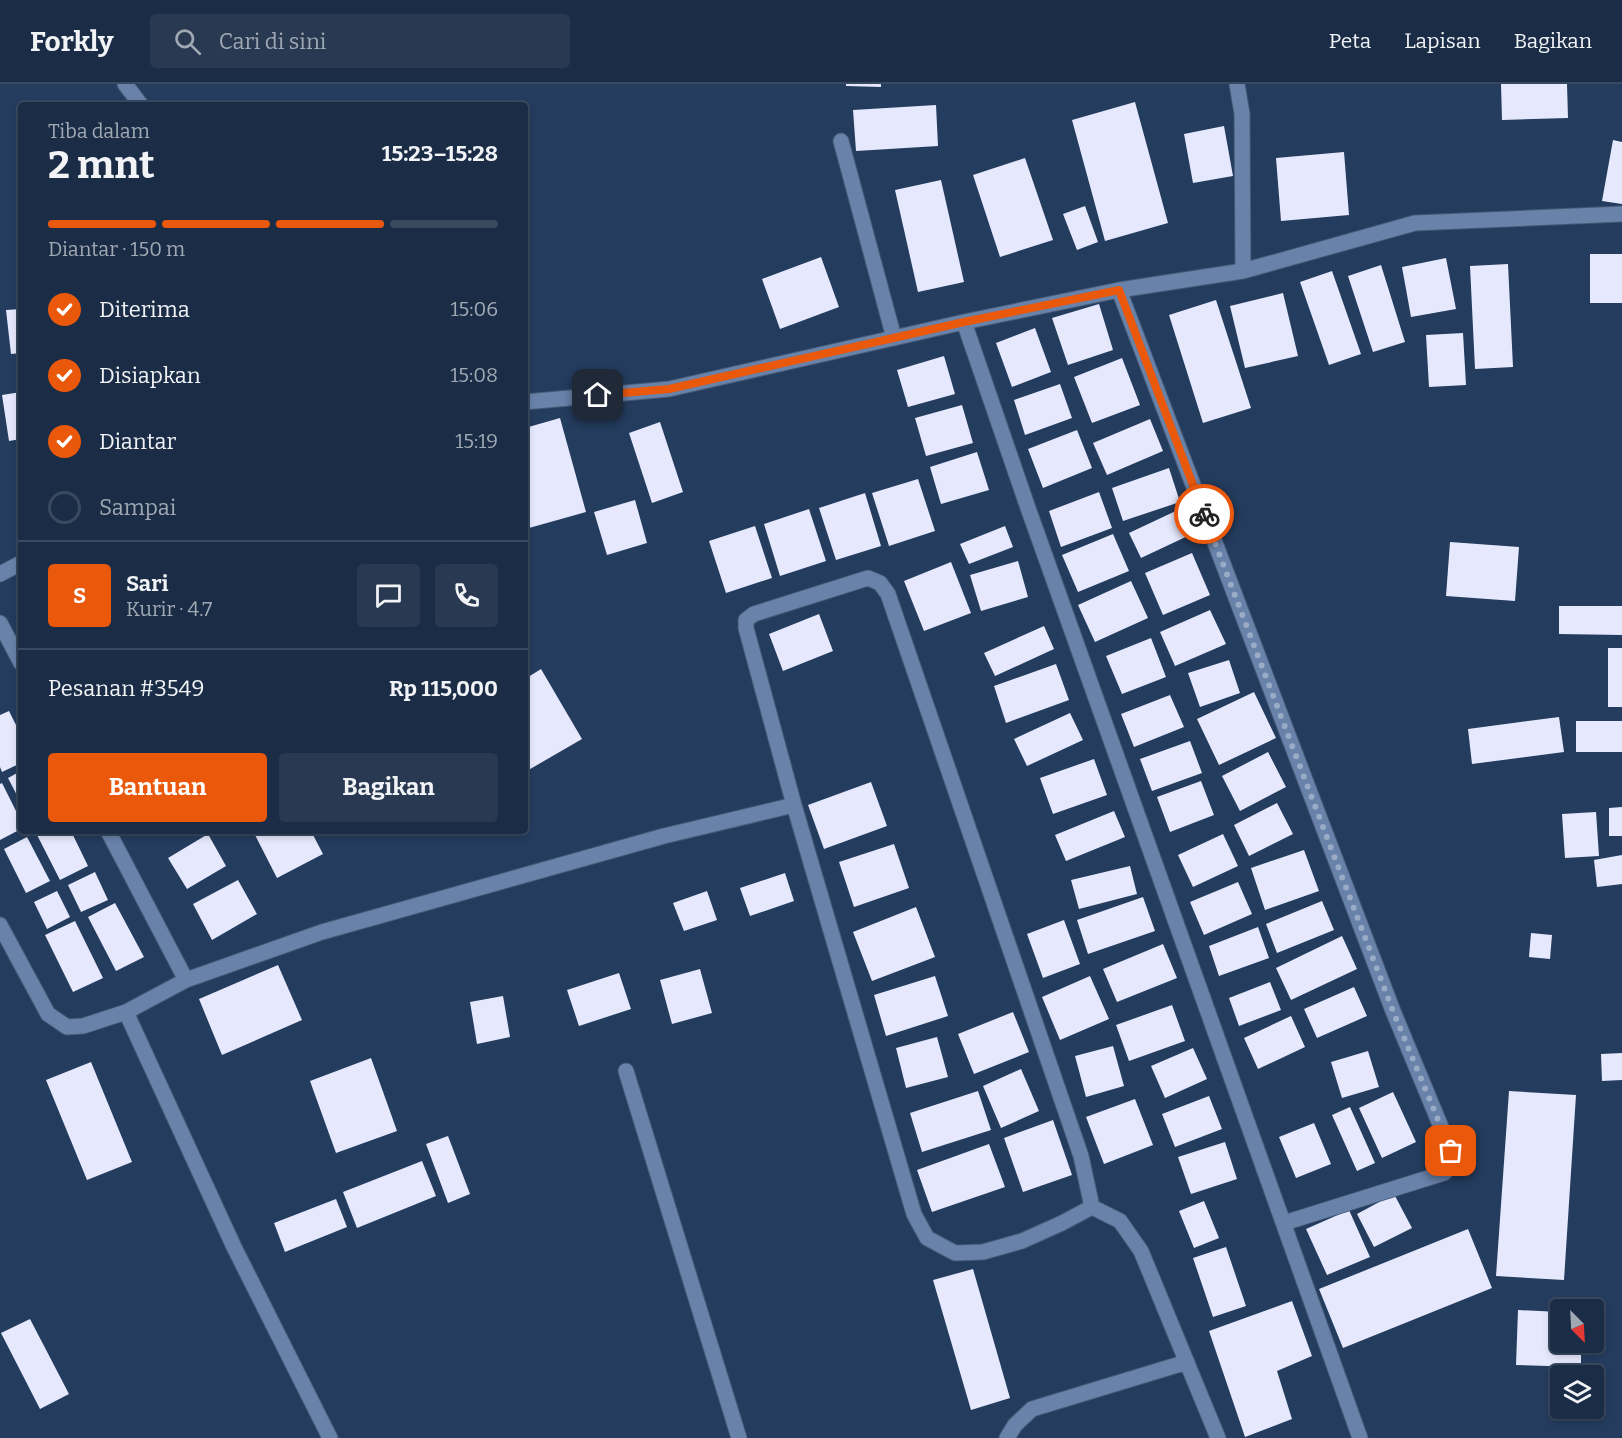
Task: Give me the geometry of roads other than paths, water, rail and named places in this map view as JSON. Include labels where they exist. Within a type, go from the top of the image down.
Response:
[{"type":"street","points":[[125,84],[139,102]]},
{"type":"street","points":[[1237,84],[1242,114],[1243,271]]},
{"type":"street","points":[[841,141],[894,338]]},
{"type":"street","points":[[528,402],[669,389],[964,322],[1119,290],[1243,271],[1415,223],[1622,214]]},
{"type":"street","points":[[1119,290],[1393,1011],[1451,1151],[1450,1168],[1444,1173],[1284,1223]]},
{"type":"street","points":[[964,322],[1028,508],[1360,1438]]},
{"type":"street","points":[[0,574],[18,565]]},
{"type":"street","points":[[868,578],[880,583],[888,594],[1081,1156],[1092,1207],[1022,1241],[983,1252],[955,1253],[927,1238],[914,1214],[794,805],[746,628],[746,620],[754,614],[868,578]]},
{"type":"street","points":[[0,622],[18,657]]},
{"type":"street","points":[[0,925],[48,1014],[67,1028],[83,1026],[126,1012],[186,980],[322,932],[664,836],[794,805]]},
{"type":"street","points":[[110,834],[186,980]]},
{"type":"street","points":[[126,1012],[234,1247],[330,1438]]},
{"type":"street","points":[[626,1071],[739,1438]]},
{"type":"street","points":[[1092,1207],[1120,1221],[1141,1251],[1218,1438]]},
{"type":"street","points":[[1007,1438],[1015,1425],[1032,1409],[1187,1362]]}]
